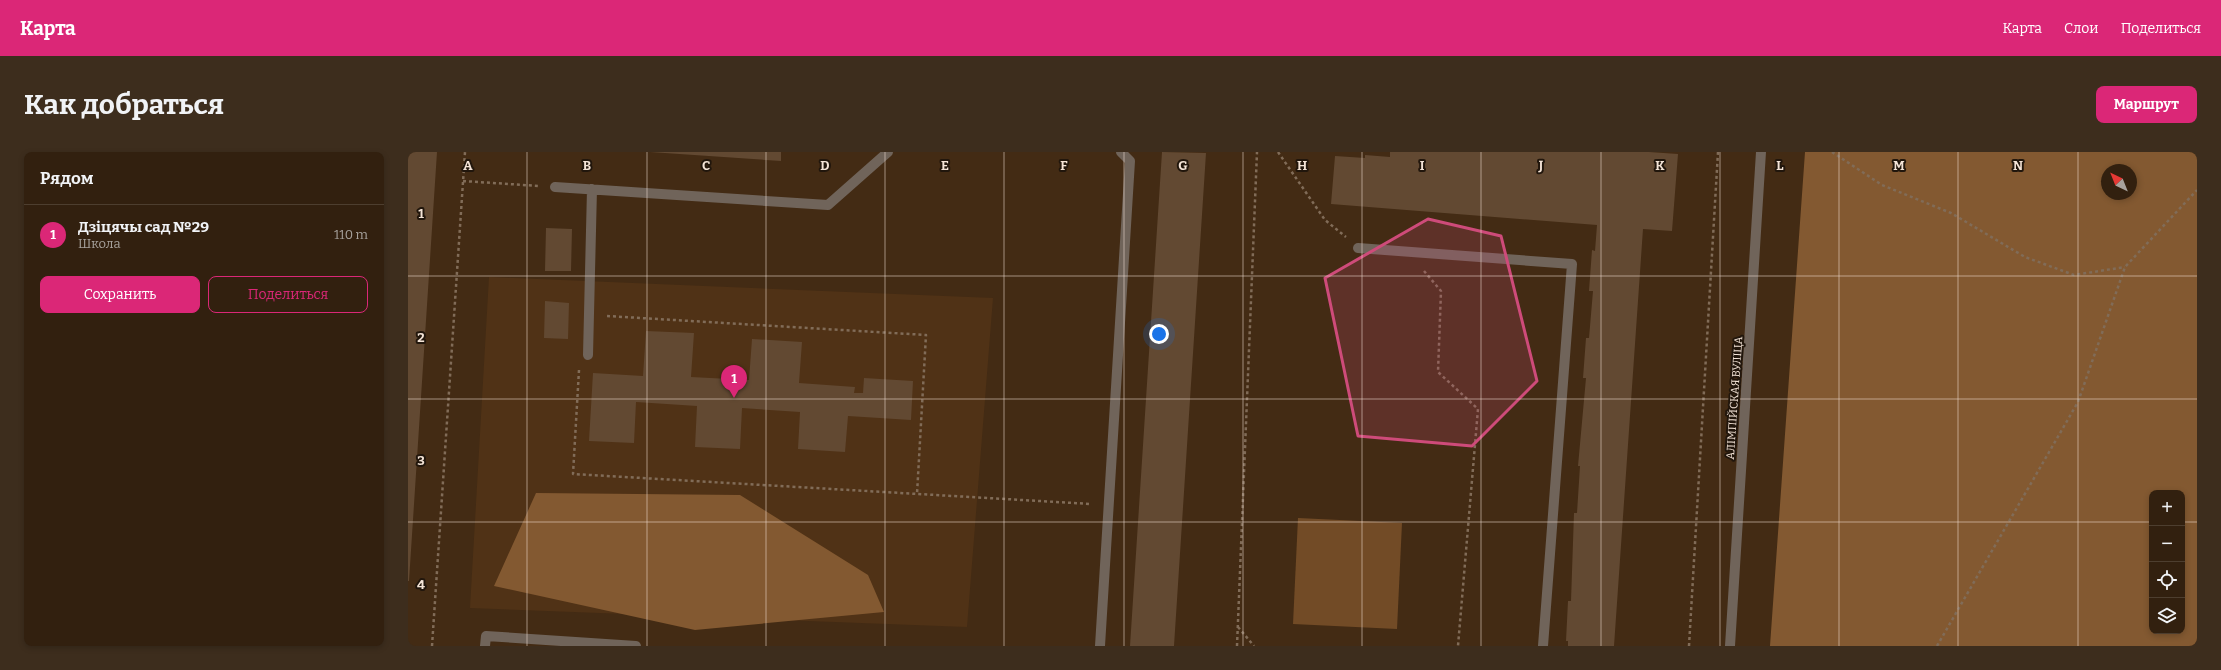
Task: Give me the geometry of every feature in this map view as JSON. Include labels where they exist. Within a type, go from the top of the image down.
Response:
[{"type":"street","points":[[555,187],[828,204],[888,152]]},
{"type":"street","points":[[1100,646],[1110,506],[1130,161],[1121,152]]},
{"type":"street","name":"АЛІМПІЙСКАЯ ВУЛІЦА","points":[[1730,646],[1761,152]]},
{"type":"street","points":[[588,355],[592,189]]},
{"type":"street","points":[[1358,248],[1572,264],[1543,646]]},
{"type":"street","points":[[485,646],[486,636],[636,646]]},
{"type":"path","points":[[432,646],[465,152]]},
{"type":"path","points":[[1237,646],[1257,152]]},
{"type":"path","points":[[1278,152],[1325,220],[1358,248]]},
{"type":"path","points":[[1689,646],[1718,152]]},
{"type":"path","points":[[1832,152],[1882,185],[1950,213],[2025,257],[2074,275],[2125,267]]},
{"type":"path","points":[[463,181],[555,187]]},
{"type":"path","points":[[1937,646],[2078,402],[2125,267],[2197,190]]},
{"type":"path","points":[[1407,252],[1441,291],[1438,372],[1478,409],[1458,646]]},
{"type":"path","points":[[589,315],[926,334],[917,494]]},
{"type":"path","points":[[588,355],[580,355],[573,474],[1110,506]]},
{"type":"path","points":[[1237,626],[1254,646]]},
{"type":"highlighted area","points":[[1428,219],[1501,236],[1537,381],[1472,446],[1358,436],[1325,278]]},
{"type":"shaded area","points":[[1805,152],[2197,152],[2197,646],[1770,646]]},
{"type":"shaded area","points":[[489,277],[993,298],[967,627],[470,608]]},
{"type":"shaded area","points":[[536,493],[740,495],[868,575],[884,612],[695,630],[494,586]]},
{"type":"shaded area","points":[[1298,518],[1402,523],[1397,629],[1293,624]]},
{"type":"building","points":[[408,152],[437,152],[409,581],[408,581]]},
{"type":"building","points":[[650,152],[781,152],[781,161]]},
{"type":"building","points":[[1162,152],[1206,153],[1174,646],[1130,646]]},
{"type":"building","points":[[1390,152],[1649,152],[1678,154],[1672,231],[1643,229],[1614,646],[1568,646],[1568,641],[1566,641],[1568,601],[1571,601],[1574,513],[1577,513],[1580,466],[1578,466],[1586,378],[1583,378],[1586,338],[1589,338],[1593,291],[1589,291],[1592,250],[1595,251],[1597,225],[1331,204],[1335,156],[1365,158],[1365,155],[1390,157]]},
{"type":"building","points":[[546,228],[572,229],[571,271],[545,271]]},
{"type":"building","points":[[545,301],[569,303],[568,339],[544,338]]},
{"type":"building","points":[[646,331],[694,333],[691,377],[749,380],[752,339],[802,342],[799,383],[855,387],[854,393],[863,393],[864,378],[913,381],[911,420],[848,416],[845,452],[798,449],[800,412],[742,408],[740,449],[695,447],[697,406],[636,402],[634,443],[589,441],[593,373],[643,376]]},
{"type":"place","name":"Дзіцячы сад №29","points":[[734,398]]}]
